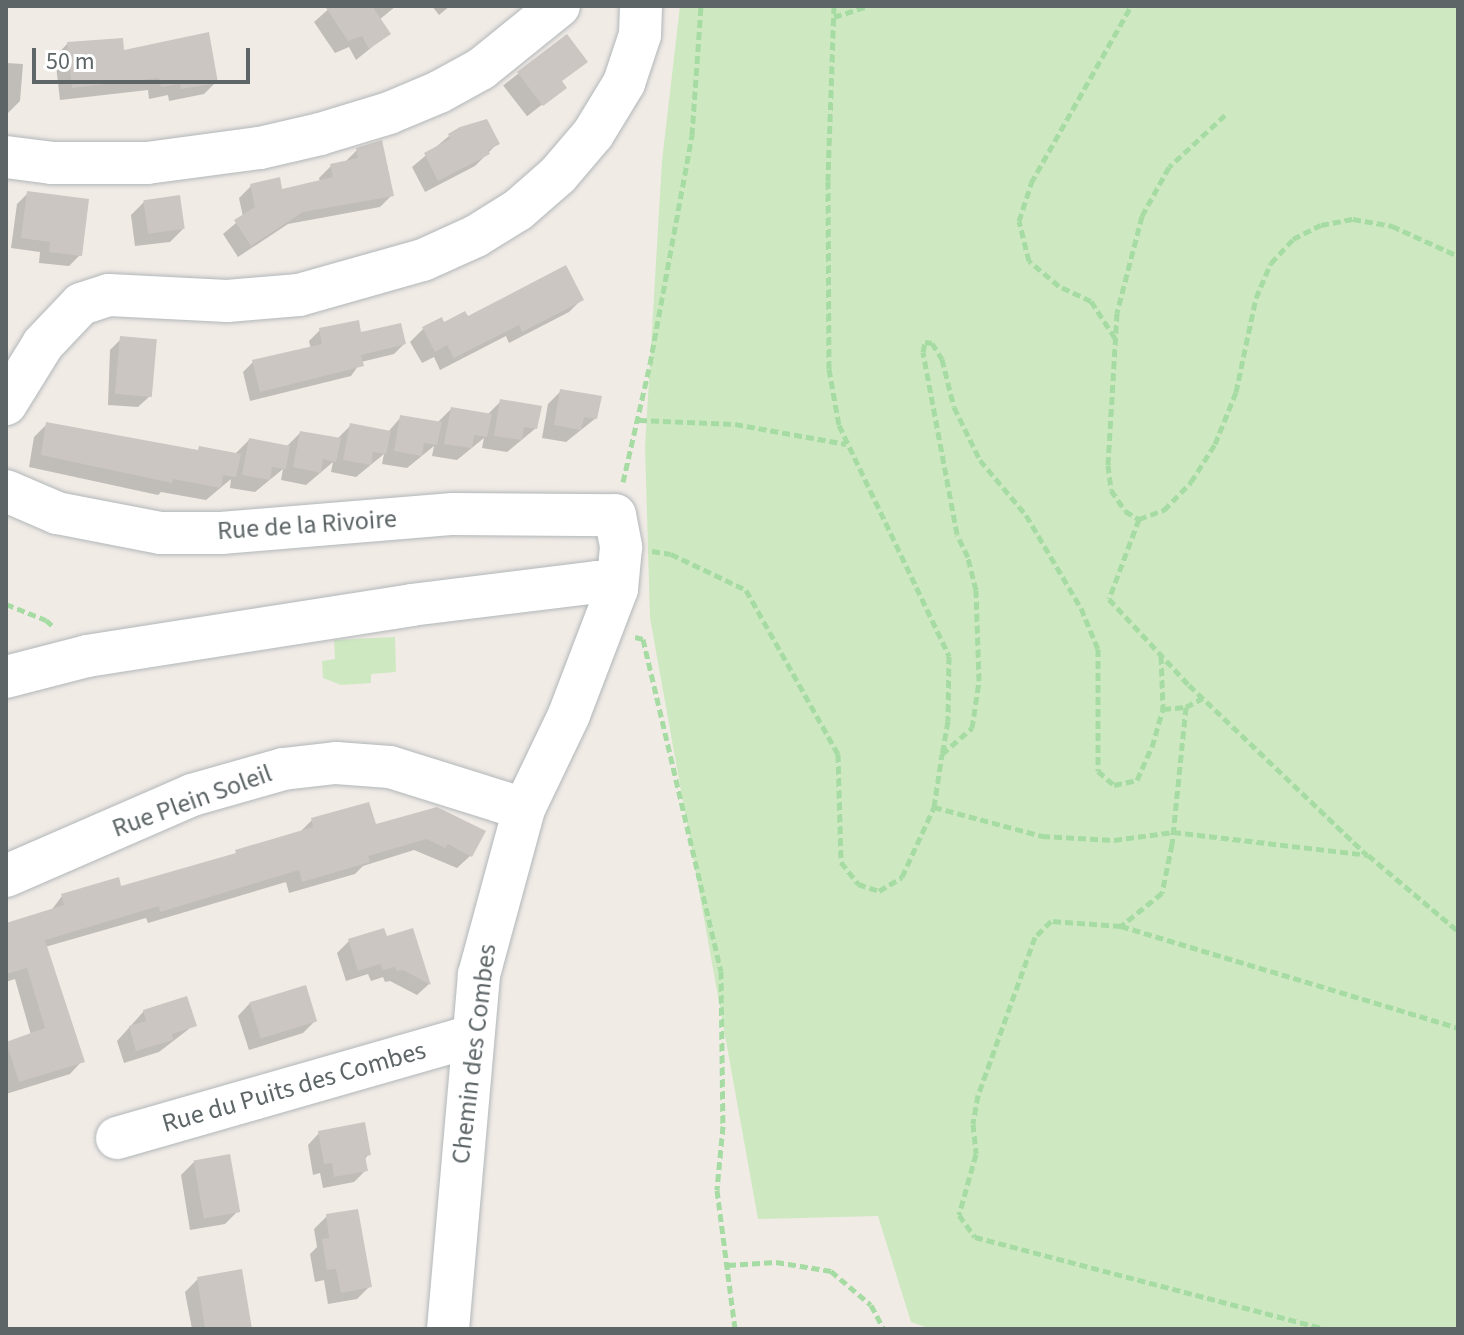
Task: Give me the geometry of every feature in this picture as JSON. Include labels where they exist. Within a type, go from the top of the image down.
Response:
[{"type":"street","points":[[6,157],[52,163],[147,163],[260,148],[320,134],[389,113],[439,92],[481,69],[559,6]]},
{"type":"street","points":[[6,404],[43,344],[81,304],[109,295],[227,301],[299,295],[423,260],[476,236],[518,210],[558,175],[593,134],[624,83],[640,35],[641,6]]},
{"type":"street","name":"Rue de la Rivoire","points":[[6,491],[57,513],[161,533],[221,533],[453,514],[618,548]]},
{"type":"street","points":[[6,677],[87,656],[411,605],[597,582],[618,548]]},
{"type":"street","name":"Chemin des Combes","points":[[448,1329],[479,975],[524,809],[569,715],[603,628],[618,548]]},
{"type":"street","name":"Rue Plein Soleil","points":[[6,876],[192,795],[283,769],[336,763],[390,767],[524,809]]},
{"type":"street","name":"Rue du Puits des Combes","points":[[117,1138],[472,1036]]},
{"type":"path","points":[[701,6],[692,135],[618,548],[671,554],[746,590],[838,754],[841,862],[858,884],[879,891],[902,877],[934,807],[948,721],[949,656],[839,425],[829,369],[828,181],[834,6]]},
{"type":"path","points":[[834,17],[867,6]]},
{"type":"path","points":[[1115,339],[1091,301],[1059,286],[1029,261],[1019,221],[1031,183],[1131,6]]},
{"type":"path","points":[[1225,115],[1169,167],[1142,216],[1117,313],[1108,465],[1111,490],[1125,511],[1139,519],[1164,510],[1191,482],[1215,444],[1236,392],[1256,298],[1271,263],[1293,239],[1321,225],[1353,219],[1392,226],[1458,256]]},
{"type":"path","points":[[942,754],[972,728],[979,681],[976,590],[968,557],[957,534],[923,352],[925,342],[932,343],[942,359],[954,407],[980,460],[1026,515],[1081,608],[1098,649],[1098,771],[1114,785],[1137,780],[1152,747],[1163,709],[1161,655]]},
{"type":"path","points":[[639,420],[735,424],[847,444]]},
{"type":"path","points":[[1139,519],[1109,599],[1189,685],[1368,855],[1458,931]]},
{"type":"path","points":[[6,604],[46,620],[87,656]]},
{"type":"path","points":[[603,628],[643,639],[721,971],[723,1126],[717,1190],[735,1329]]},
{"type":"path","points":[[1163,709],[1186,707],[1203,698]]},
{"type":"path","points":[[1121,926],[1162,893],[1173,832],[1186,707]]},
{"type":"path","points":[[934,807],[1042,836],[1114,840],[1173,832],[1368,855]]},
{"type":"path","points":[[1325,1329],[975,1237],[959,1215],[976,1154],[973,1124],[978,1095],[1035,937],[1051,921],[1121,926],[1458,1028]]},
{"type":"path","points":[[728,1265],[776,1262],[831,1271],[871,1305],[884,1329]]},
{"type":"green space","points":[[680,6],[1458,6],[1458,1329],[931,1329],[911,1322],[878,1216],[758,1219],[650,618],[645,447],[662,161]]},
{"type":"green space","points":[[395,637],[396,672],[371,674],[371,683],[341,685],[323,678],[322,661],[335,659],[334,640]]},
{"type":"building","points":[[325,6],[372,6],[391,34],[369,49],[362,36],[348,41]]},
{"type":"building","points":[[209,32],[218,83],[181,89],[180,84],[161,87],[159,78],[72,88],[67,42],[123,38],[124,50]]},
{"type":"building","points":[[567,34],[588,62],[562,81],[567,88],[543,106],[517,72]]},
{"type":"building","points":[[487,119],[500,144],[488,150],[490,154],[438,181],[424,153],[450,139],[448,134],[460,127]]},
{"type":"building","points":[[382,140],[394,196],[303,212],[251,246],[234,220],[255,207],[250,184],[280,177],[282,189],[333,177],[330,164],[358,158],[356,148]]},
{"type":"building","points":[[27,191],[89,199],[82,256],[49,252],[50,242],[21,238]]},
{"type":"building","points":[[180,195],[185,229],[148,234],[143,200]]},
{"type":"building","points":[[566,265],[584,300],[522,332],[519,325],[454,358],[447,345],[435,352],[422,327],[442,317],[444,322],[465,311],[468,316]]},
{"type":"building","points":[[359,320],[361,332],[401,323],[406,344],[361,355],[364,366],[260,392],[252,360],[322,344],[319,328]]},
{"type":"building","points":[[120,336],[157,339],[152,397],[115,394]]},
{"type":"building","points":[[560,389],[602,396],[597,419],[584,417],[581,430],[554,425]]},
{"type":"building","points":[[500,399],[542,406],[537,429],[524,427],[522,440],[494,436]]},
{"type":"building","points":[[451,407],[492,414],[487,437],[474,435],[472,448],[444,444]]},
{"type":"building","points":[[400,415],[442,422],[437,445],[424,443],[422,456],[394,451]]},
{"type":"building","points":[[46,422],[198,450],[199,446],[241,454],[236,477],[223,475],[221,488],[173,479],[172,483],[41,455]]},
{"type":"building","points":[[350,423],[391,431],[386,454],[373,452],[371,465],[343,460]]},
{"type":"building","points":[[300,431],[341,438],[336,462],[323,459],[321,473],[293,467]]},
{"type":"building","points":[[249,438],[290,446],[286,469],[272,467],[270,480],[242,475]]},
{"type":"building","points":[[369,802],[376,824],[437,807],[486,831],[472,857],[448,844],[445,848],[427,839],[368,856],[370,862],[302,882],[299,870],[160,912],[159,906],[45,940],[85,1062],[19,1082],[6,1042],[45,1028],[27,968],[6,974],[6,923],[64,905],[61,894],[119,877],[121,886],[236,853],[235,850],[313,827],[311,818]]},
{"type":"building","points":[[384,928],[387,936],[413,928],[431,985],[403,970],[397,971],[395,967],[383,970],[380,964],[358,971],[348,939]]},
{"type":"building","points":[[306,985],[317,1021],[261,1039],[250,1002]]},
{"type":"building","points":[[187,996],[197,1026],[172,1034],[173,1040],[136,1051],[129,1026],[146,1021],[143,1010]]},
{"type":"building","points":[[365,1122],[371,1155],[365,1156],[368,1171],[334,1177],[332,1163],[324,1164],[318,1131]]},
{"type":"building","points":[[230,1154],[240,1212],[204,1219],[194,1160]]},
{"type":"building","points":[[358,1209],[372,1287],[341,1293],[336,1269],[327,1270],[322,1239],[329,1238],[326,1214]]},
{"type":"building","points":[[242,1269],[252,1329],[205,1329],[197,1277]]}]
